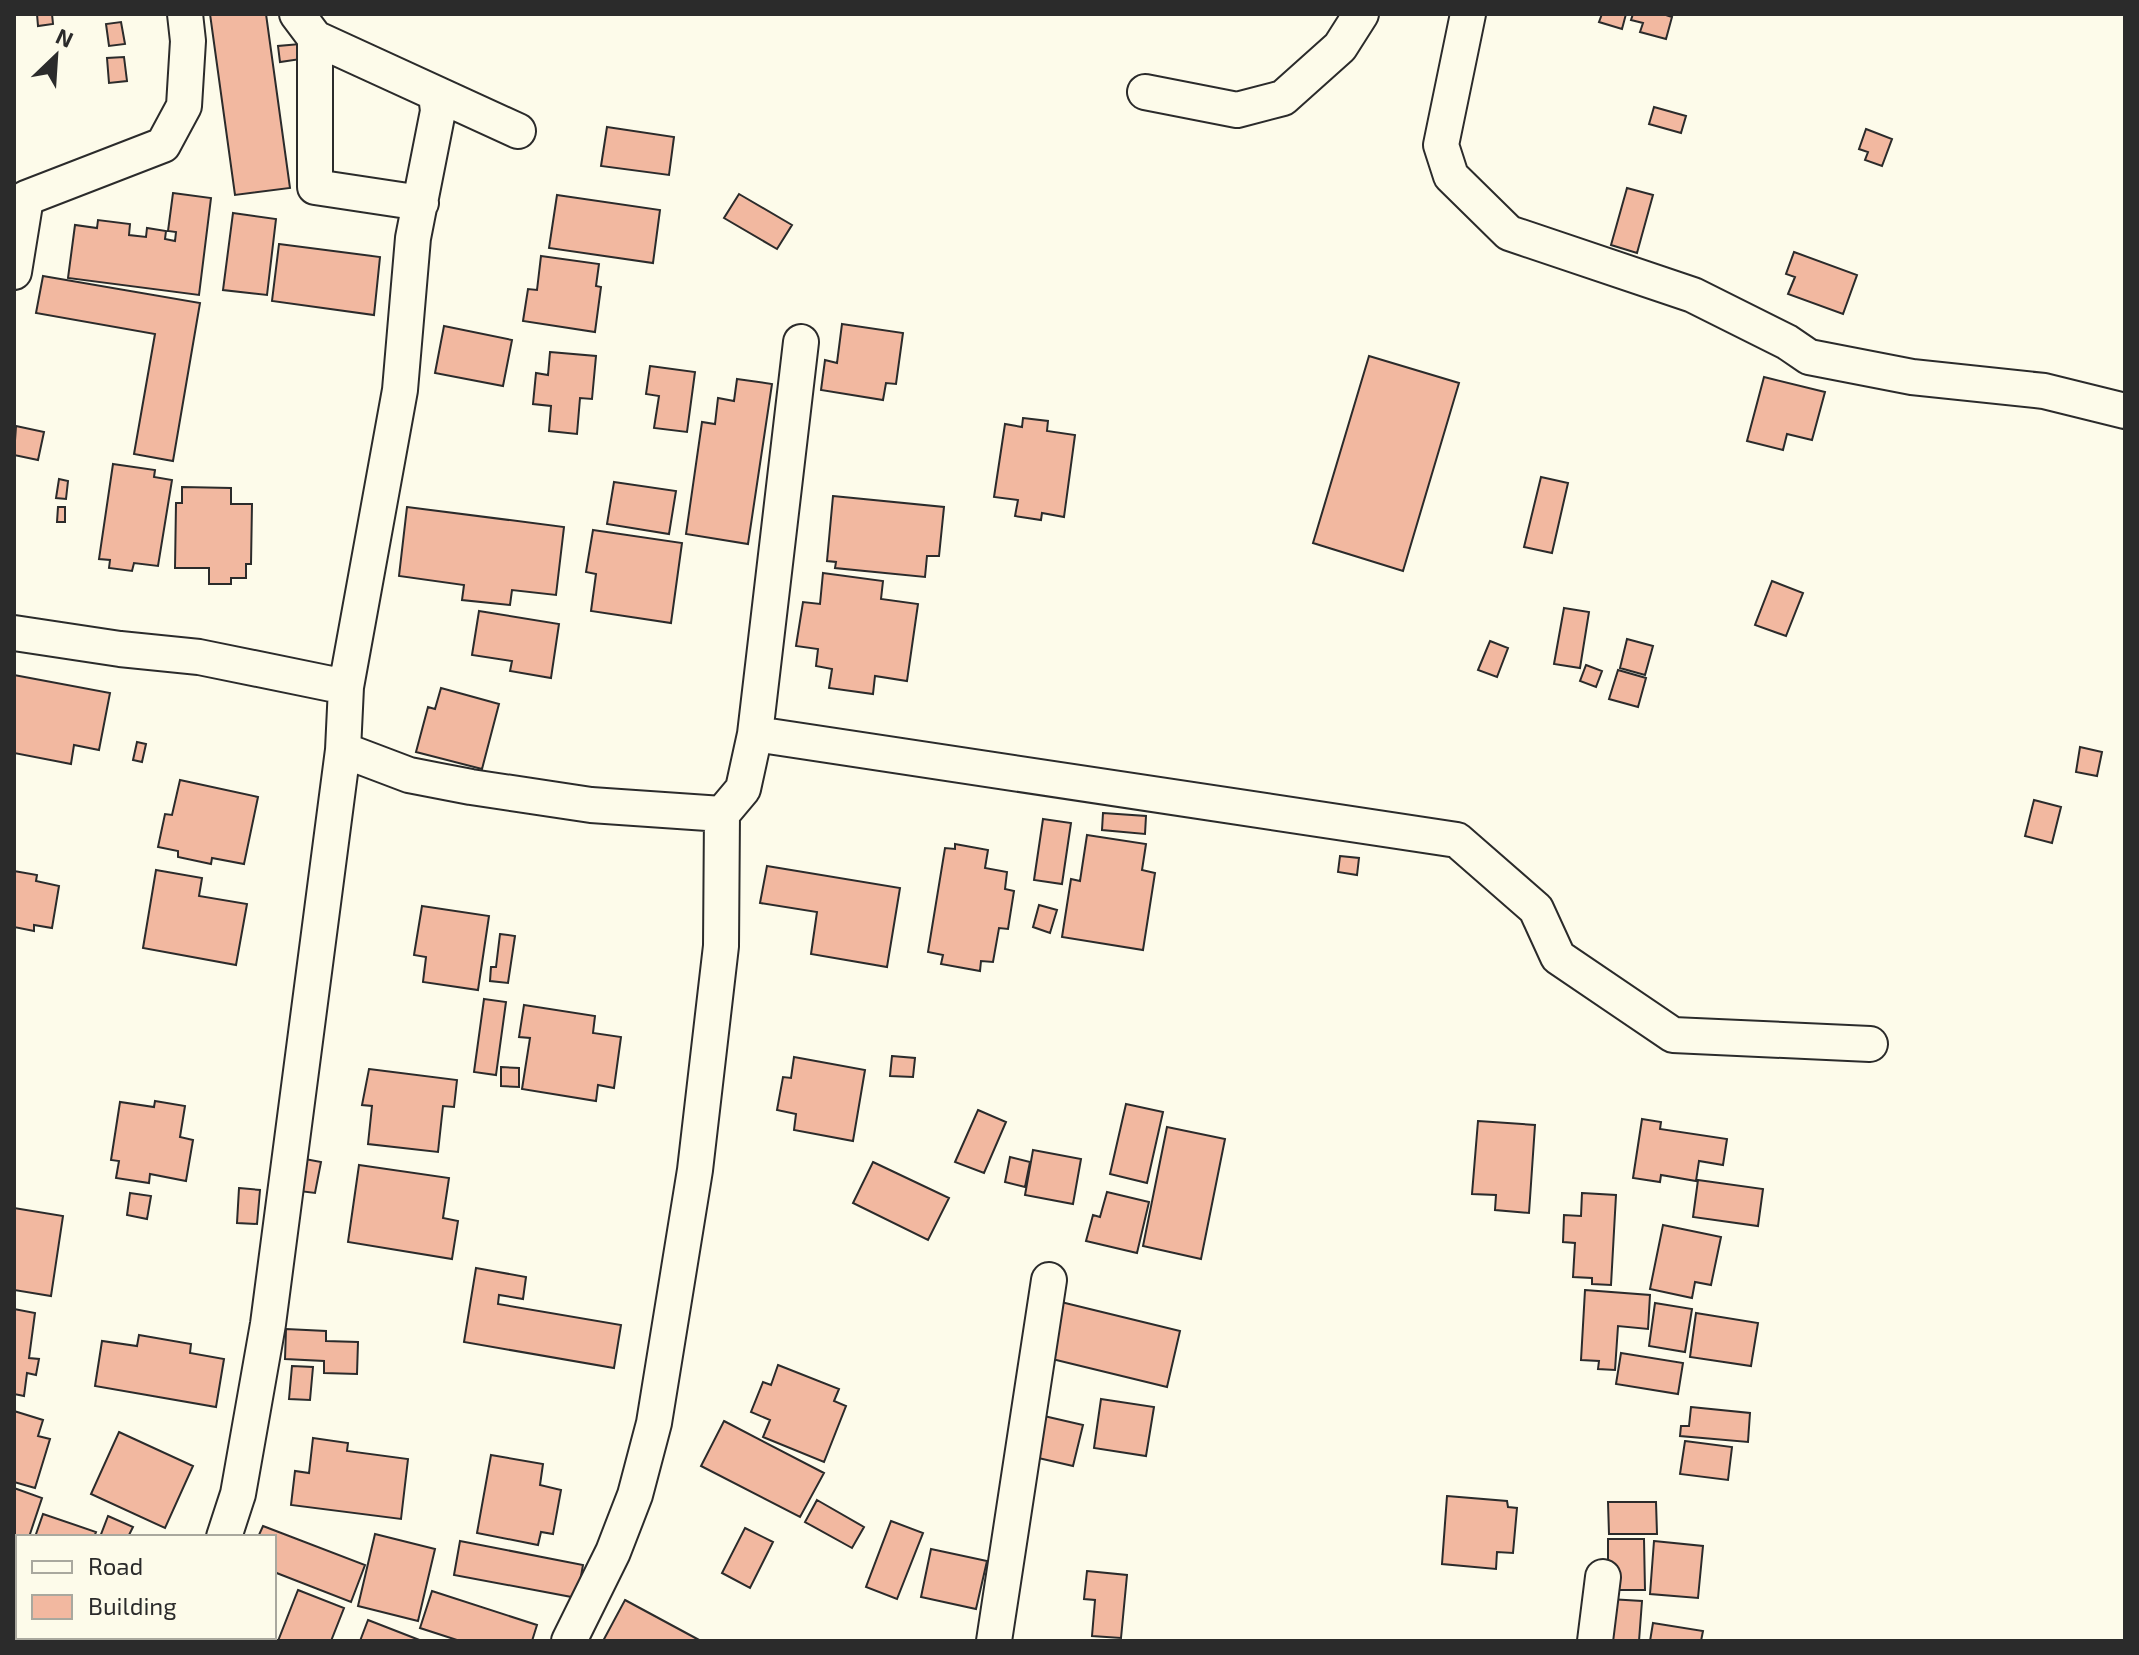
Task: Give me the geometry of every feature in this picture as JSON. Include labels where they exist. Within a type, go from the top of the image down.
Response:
[{"type":"street","points":[[14,272],[26,198],[163,145],[184,106],[188,41],[185,14]]},
{"type":"street","points":[[1145,92],[1237,110],[1283,98],[1340,47],[1361,14]]},
{"type":"street","points":[[1468,14],[1441,145],[1451,176],[1509,233],[1693,295],[1787,342],[1809,357],[1912,377],[2044,391],[2125,411]]},
{"type":"street","points":[[306,26],[436,95],[518,131]]},
{"type":"street","points":[[306,26],[315,187],[421,203]]},
{"type":"street","points":[[225,1535],[238,1494],[268,1324],[343,750],[346,687],[400,390],[413,238],[438,111],[436,95]]},
{"type":"street","points":[[569,1641],[613,1552],[635,1495],[654,1423],[695,1170],[721,946],[722,814],[743,789],[755,734],[801,342]]},
{"type":"street","points":[[14,633],[199,657],[346,687]]},
{"type":"street","points":[[755,734],[1457,840],[1536,909],[1558,957],[1673,1035],[1870,1044]]},
{"type":"street","points":[[343,750],[409,775],[471,787],[591,805],[722,814]]},
{"type":"street","points":[[994,1641],[1049,1280]]},
{"type":"street","points":[[1595,1641],[1603,1577]]},
{"type":"building","points":[[37,14],[52,14],[53,24],[38,26]]},
{"type":"building","points":[[210,14],[266,14],[290,188],[235,195]]},
{"type":"building","points":[[1602,14],[1626,14],[1622,29],[1599,22]]},
{"type":"building","points":[[1633,14],[1672,17],[1666,39],[1640,32],[1643,23],[1631,20]]},
{"type":"building","points":[[121,22],[125,44],[109,46],[106,24]]},
{"type":"building","points":[[300,44],[301,59],[280,62],[278,46]]},
{"type":"building","points":[[124,57],[127,81],[109,83],[107,58]]},
{"type":"building","points":[[1654,107],[1686,116],[1681,133],[1649,124]]},
{"type":"building","points":[[607,127],[674,137],[669,175],[601,166]]},
{"type":"building","points":[[1866,129],[1892,139],[1882,166],[1865,160],[1868,152],[1859,149]]},
{"type":"building","points":[[1627,188],[1653,195],[1637,253],[1611,245]]},
{"type":"building","points":[[173,193],[211,198],[199,295],[68,278],[75,225],[97,228],[98,220],[130,224],[129,235],[146,237],[147,228],[166,231],[165,239],[175,241],[176,232],[168,231]]},
{"type":"building","points":[[739,194],[792,225],[777,249],[724,218]]},
{"type":"building","points":[[557,195],[660,210],[653,263],[549,248]]},
{"type":"building","points":[[233,213],[276,219],[267,295],[223,290]]},
{"type":"building","points":[[279,244],[380,257],[374,315],[272,301]]},
{"type":"building","points":[[1794,252],[1857,275],[1843,314],[1788,294],[1795,277],[1786,274]]},
{"type":"building","points":[[541,256],[599,264],[596,286],[601,287],[595,332],[523,321],[528,289],[537,290]]},
{"type":"building","points":[[43,276],[200,303],[173,461],[134,454],[155,334],[36,313]]},
{"type":"building","points":[[842,324],[903,333],[896,384],[886,383],[883,400],[821,390],[825,360],[837,363]]},
{"type":"building","points":[[444,326],[512,340],[503,386],[435,373]]},
{"type":"building","points":[[550,352],[596,356],[592,399],[580,398],[577,434],[549,431],[551,406],[533,404],[536,373],[548,375]]},
{"type":"building","points":[[1369,356],[1459,383],[1403,571],[1313,543]]},
{"type":"building","points":[[650,366],[695,372],[687,432],[654,428],[659,396],[646,394]]},
{"type":"building","points":[[1764,377],[1825,392],[1812,440],[1787,434],[1783,450],[1747,441]]},
{"type":"building","points":[[737,379],[772,384],[748,544],[686,534],[702,422],[715,424],[718,398],[734,401]]},
{"type":"building","points":[[1023,418],[1048,421],[1047,431],[1075,435],[1064,517],[1042,513],[1041,520],[1015,516],[1018,500],[994,497],[1005,424],[1022,427]]},
{"type":"building","points":[[16,426],[44,432],[38,460],[14,455]]},
{"type":"building","points":[[113,464],[155,470],[154,477],[172,480],[158,566],[134,563],[132,571],[109,568],[110,560],[99,559]]},
{"type":"building","points":[[1541,477],[1568,483],[1552,553],[1524,547]]},
{"type":"building","points":[[59,479],[68,481],[66,499],[56,498]]},
{"type":"building","points":[[614,482],[676,491],[669,534],[607,524]]},
{"type":"building","points":[[182,487],[231,488],[231,504],[252,504],[251,564],[246,564],[246,578],[231,578],[231,584],[209,584],[209,568],[175,568],[176,503],[182,503]]},
{"type":"building","points":[[833,496],[944,507],[939,556],[927,556],[925,577],[835,568],[836,562],[827,561]]},
{"type":"building","points":[[58,507],[65,507],[65,522],[57,522]]},
{"type":"building","points":[[407,507],[564,527],[556,595],[512,590],[510,605],[462,600],[464,585],[399,576]]},
{"type":"building","points":[[593,530],[682,543],[671,623],[591,611],[596,574],[586,572]]},
{"type":"building","points":[[823,573],[883,581],[881,599],[918,604],[907,681],[875,676],[873,694],[829,688],[832,669],[816,666],[818,649],[796,646],[803,602],[820,604]]},
{"type":"building","points":[[1772,581],[1803,593],[1786,636],[1755,625]]},
{"type":"building","points":[[1564,608],[1589,612],[1580,668],[1554,664]]},
{"type":"building","points":[[479,611],[559,624],[551,678],[510,671],[512,661],[472,655]]},
{"type":"building","points":[[1627,639],[1653,646],[1645,675],[1620,668]]},
{"type":"building","points":[[1490,641],[1508,648],[1497,677],[1478,670]]},
{"type":"building","points":[[1586,665],[1602,671],[1596,687],[1580,681]]},
{"type":"building","points":[[1618,670],[1646,678],[1638,707],[1609,699]]},
{"type":"building","points":[[14,675],[110,693],[99,750],[74,745],[71,764],[14,753]]},
{"type":"building","points":[[441,688],[499,704],[482,769],[416,752],[428,707],[435,709]]},
{"type":"building","points":[[137,742],[146,744],[142,762],[133,760]]},
{"type":"building","points":[[2080,747],[2102,752],[2097,776],[2076,772]]},
{"type":"building","points":[[180,780],[258,797],[244,864],[212,858],[211,864],[178,857],[178,851],[158,847],[165,814],[172,815]]},
{"type":"building","points":[[2034,800],[2061,807],[2052,843],[2025,836]]},
{"type":"building","points":[[1103,813],[1146,816],[1145,834],[1102,830]]},
{"type":"building","points":[[1043,819],[1071,823],[1062,884],[1034,880]]},
{"type":"building","points":[[1087,835],[1146,844],[1142,870],[1155,873],[1143,950],[1062,937],[1071,879],[1080,881]]},
{"type":"building","points":[[955,844],[988,850],[985,868],[1007,872],[1005,889],[1014,891],[1008,929],[999,928],[993,962],[981,961],[980,971],[941,964],[943,955],[928,952],[945,848],[955,849]]},
{"type":"building","points":[[1340,856],[1359,858],[1357,875],[1338,872]]},
{"type":"building","points":[[767,866],[900,888],[887,967],[811,954],[817,912],[760,903]]},
{"type":"building","points":[[156,870],[202,878],[199,896],[247,904],[236,965],[143,948]]},
{"type":"building","points":[[14,871],[37,875],[36,881],[59,886],[52,928],[34,925],[34,931],[14,927]]},
{"type":"building","points":[[1039,905],[1057,910],[1050,933],[1033,927]]},
{"type":"building","points":[[422,906],[489,916],[478,990],[423,982],[426,957],[414,955]]},
{"type":"building","points":[[500,934],[515,936],[508,983],[490,981],[491,967],[496,967]]},
{"type":"building","points":[[484,999],[506,1002],[496,1075],[474,1072]]},
{"type":"building","points":[[524,1005],[595,1016],[593,1033],[621,1037],[614,1088],[598,1085],[596,1101],[522,1089],[530,1038],[519,1037]]},
{"type":"building","points":[[892,1056],[915,1058],[913,1077],[890,1076]]},
{"type":"building","points":[[794,1057],[865,1070],[853,1141],[794,1130],[796,1114],[777,1110],[783,1077],[791,1078]]},
{"type":"building","points":[[501,1067],[519,1068],[519,1087],[501,1086]]},
{"type":"building","points":[[369,1069],[457,1080],[454,1107],[443,1106],[438,1152],[368,1144],[372,1106],[362,1105]]},
{"type":"building","points":[[155,1101],[185,1106],[180,1137],[193,1140],[186,1181],[150,1174],[149,1183],[116,1178],[119,1161],[111,1160],[120,1102],[154,1107]]},
{"type":"building","points":[[1126,1104],[1163,1112],[1147,1183],[1110,1174]]},
{"type":"building","points":[[978,1110],[1006,1122],[984,1173],[955,1162]]},
{"type":"building","points":[[1642,1119],[1661,1122],[1660,1129],[1727,1139],[1723,1165],[1699,1161],[1696,1181],[1661,1175],[1660,1182],[1633,1178]]},
{"type":"building","points":[[1478,1121],[1535,1125],[1529,1213],[1495,1210],[1496,1195],[1472,1194]]},
{"type":"building","points":[[1167,1127],[1225,1139],[1201,1259],[1143,1246]]},
{"type":"building","points":[[1033,1150],[1081,1159],[1073,1204],[1025,1195]]},
{"type":"building","points":[[1010,1157],[1030,1162],[1025,1187],[1005,1182]]},
{"type":"building","points":[[305,1159],[321,1162],[315,1193],[299,1191]]},
{"type":"building","points":[[873,1162],[949,1198],[928,1240],[853,1203]]},
{"type":"building","points":[[359,1165],[449,1178],[443,1218],[458,1221],[452,1259],[348,1242]]},
{"type":"building","points":[[1698,1180],[1763,1189],[1758,1226],[1693,1217]]},
{"type":"building","points":[[239,1188],[260,1190],[257,1224],[237,1223]]},
{"type":"building","points":[[1107,1192],[1149,1202],[1137,1253],[1086,1241],[1093,1215],[1100,1217]]},
{"type":"building","points":[[130,1193],[151,1196],[147,1219],[127,1215]]},
{"type":"building","points":[[1582,1193],[1616,1195],[1611,1285],[1592,1284],[1592,1278],[1573,1277],[1575,1243],[1563,1242],[1564,1215],[1581,1216]]},
{"type":"building","points":[[14,1208],[63,1216],[51,1296],[14,1290]]},
{"type":"building","points":[[1663,1225],[1721,1237],[1711,1285],[1695,1282],[1692,1298],[1650,1289]]},
{"type":"building","points":[[476,1268],[526,1277],[523,1299],[499,1295],[498,1304],[621,1325],[614,1368],[464,1342]]},
{"type":"building","points":[[1585,1290],[1650,1295],[1648,1329],[1618,1326],[1615,1370],[1598,1369],[1599,1361],[1581,1360]]},
{"type":"building","points":[[1061,1302],[1180,1331],[1167,1387],[1048,1358]]},
{"type":"building","points":[[1655,1303],[1692,1309],[1685,1352],[1649,1346]]},
{"type":"building","points":[[14,1309],[35,1313],[29,1358],[39,1359],[36,1375],[27,1373],[24,1396],[14,1394]]},
{"type":"building","points":[[1696,1313],[1758,1323],[1751,1366],[1690,1357]]},
{"type":"building","points":[[286,1329],[326,1331],[326,1341],[358,1342],[357,1374],[324,1373],[324,1361],[285,1359]]},
{"type":"building","points":[[139,1335],[191,1344],[190,1353],[224,1359],[216,1407],[95,1386],[102,1341],[137,1346]]},
{"type":"building","points":[[1621,1353],[1683,1363],[1678,1394],[1616,1384]]},
{"type":"building","points":[[778,1365],[839,1389],[834,1401],[846,1406],[824,1462],[763,1437],[770,1420],[751,1412],[763,1382],[771,1385]]},
{"type":"building","points":[[292,1366],[313,1367],[310,1400],[289,1399]]},
{"type":"building","points":[[1101,1399],[1154,1407],[1146,1456],[1094,1448]]},
{"type":"building","points":[[1691,1407],[1750,1413],[1748,1442],[1680,1436],[1681,1426],[1689,1426]]},
{"type":"building","points":[[14,1411],[43,1420],[38,1436],[50,1439],[35,1488],[14,1482]]},
{"type":"building","points":[[1044,1416],[1083,1425],[1073,1466],[1034,1457]]},
{"type":"building","points":[[724,1421],[824,1473],[800,1517],[701,1466]]},
{"type":"building","points":[[119,1432],[193,1466],[165,1528],[91,1494]]},
{"type":"building","points":[[313,1438],[348,1443],[347,1451],[408,1459],[401,1519],[291,1505],[295,1471],[309,1473]]},
{"type":"building","points":[[1685,1441],[1732,1447],[1728,1480],[1680,1474]]},
{"type":"building","points":[[491,1455],[543,1464],[540,1485],[561,1490],[553,1534],[541,1532],[538,1545],[477,1533]]},
{"type":"building","points":[[14,1488],[42,1498],[30,1535],[16,1535],[14,1577]]},
{"type":"building","points":[[1447,1496],[1507,1501],[1508,1507],[1517,1508],[1513,1553],[1497,1552],[1496,1569],[1442,1564]]},
{"type":"building","points":[[817,1500],[864,1527],[852,1548],[805,1522]]},
{"type":"building","points":[[1608,1502],[1656,1502],[1657,1534],[1609,1534]]},
{"type":"building","points":[[43,1514],[96,1532],[95,1535],[36,1535]]},
{"type":"building","points":[[108,1516],[133,1527],[129,1535],[101,1535]]},
{"type":"building","points":[[891,1521],[923,1533],[897,1599],[866,1587]]},
{"type":"building","points":[[263,1526],[365,1565],[351,1602],[276,1573],[276,1535],[259,1535]]},
{"type":"building","points":[[745,1528],[773,1542],[750,1588],[722,1573]]},
{"type":"building","points":[[375,1534],[435,1549],[418,1621],[358,1606]]},
{"type":"building","points":[[1608,1539],[1644,1539],[1645,1590],[1616,1590],[1615,1566],[1608,1566]]},
{"type":"building","points":[[460,1541],[583,1565],[577,1598],[454,1575]]},
{"type":"building","points":[[1654,1541],[1703,1546],[1698,1598],[1650,1594]]},
{"type":"building","points":[[931,1549],[987,1561],[976,1609],[921,1597]]},
{"type":"building","points":[[1087,1571],[1127,1575],[1121,1638],[1092,1636],[1095,1600],[1084,1599]]},
{"type":"building","points":[[298,1590],[344,1608],[331,1641],[278,1641]]},
{"type":"building","points":[[432,1591],[537,1625],[532,1641],[460,1641],[420,1628]]},
{"type":"building","points":[[16,1594],[16,1639],[59,1641],[14,1641]]},
{"type":"building","points":[[1609,1599],[1642,1601],[1639,1641],[1606,1641]]},
{"type":"building","points":[[625,1600],[701,1641],[603,1641]]},
{"type":"building","points":[[368,1620],[422,1641],[360,1641]]},
{"type":"building","points":[[1653,1623],[1703,1631],[1701,1641],[1650,1641]]},
{"type":"building","points":[[208,1639],[268,1639],[267,1641]]}]
